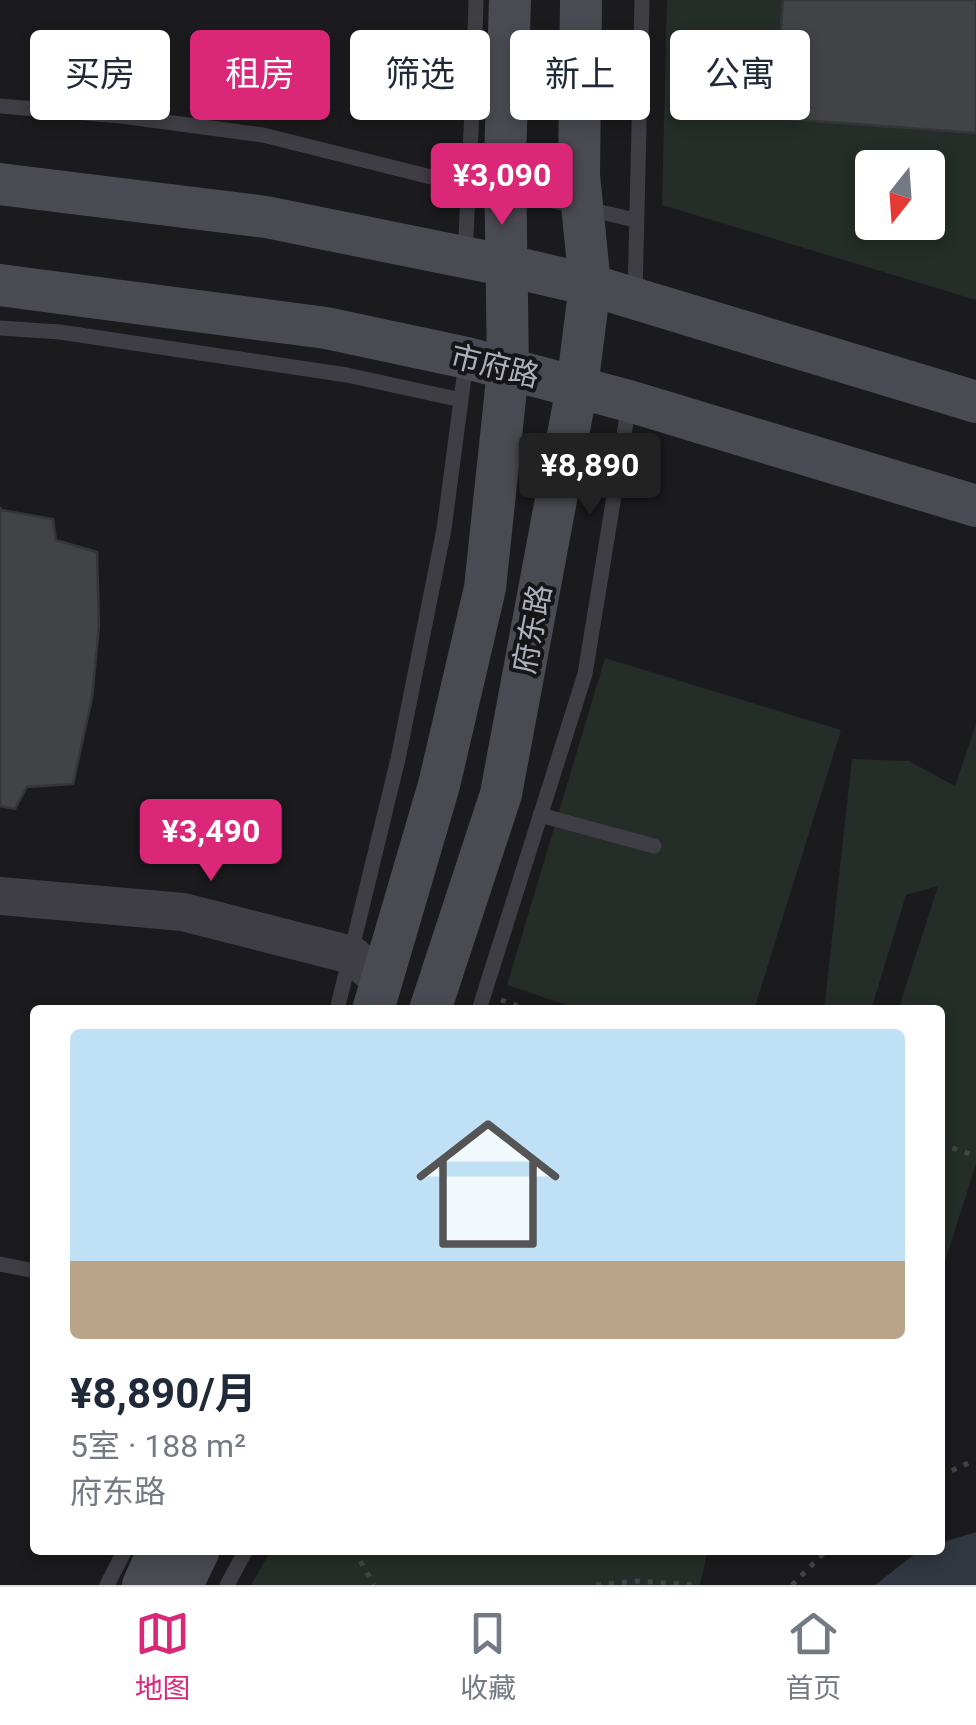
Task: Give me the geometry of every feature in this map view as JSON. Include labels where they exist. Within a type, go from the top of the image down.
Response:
[{"type":"main road","name":"府东路","points":[[368,982],[439,785],[484,588],[508,370],[508,266],[487,186],[510,0]]},
{"type":"main road","name":"府东路","points":[[432,1005],[502,794],[577,386],[590,285],[579,174],[580,0]]},
{"type":"main road","points":[[0,184],[266,217],[508,266],[590,285],[976,402]]},
{"type":"main road","name":"市府路","points":[[0,286],[326,328],[467,358],[629,401],[976,506]]},
{"type":"main road","points":[[120,1584],[153,1555]]},
{"type":"main road","points":[[182,1585],[197,1555]]},
{"type":"street","points":[[0,896],[183,912],[368,982]]},
{"type":"lane","points":[[465,257],[487,186],[474,99],[476,0]]},
{"type":"lane","points":[[634,299],[642,0]]},
{"type":"lane","points":[[0,106],[121,116],[263,135],[427,176],[635,220]]},
{"type":"lane","points":[[0,328],[60,332],[348,375],[461,400]]},
{"type":"lane","points":[[342,1005],[368,982],[398,760],[444,529],[467,358]]},
{"type":"lane","points":[[481,1005],[585,674],[629,401]]},
{"type":"lane","points":[[540,815],[654,846]]},
{"type":"lane","points":[[0,1264],[30,1270]]},
{"type":"lane","points":[[120,1584],[124,1555]]},
{"type":"lane","points":[[227,1585],[243,1555]]},
{"type":"path","points":[[498,1000],[514,1005]]},
{"type":"path","points":[[945,1146],[976,1156]]},
{"type":"path","points":[[945,1474],[976,1462]]},
{"type":"path","points":[[357,1555],[374,1585]]},
{"type":"path","points":[[792,1585],[823,1555]]},
{"type":"path","points":[[596,1585],[637,1581],[696,1585]]},
{"type":"shaded area","points":[[667,0],[783,0],[781,30],[670,30],[670,120],[801,120],[976,133],[976,300],[662,205]]},
{"type":"shaded area","points":[[605,658],[841,730],[756,1005],[566,1005],[507,985]]},
{"type":"shaded area","points":[[976,724],[976,1164],[945,1261],[945,1005],[900,1005],[938,886],[906,895],[873,1005],[825,1005],[852,759],[909,761],[955,786]]},
{"type":"shaded area","points":[[976,1532],[976,1585],[875,1585],[914,1555],[945,1555],[945,1541]]},
{"type":"shaded area","points":[[268,1555],[707,1555],[700,1585],[251,1585]]},
{"type":"building","points":[[783,0],[976,0],[976,133],[801,120],[810,120],[810,30],[781,30]]},
{"type":"building","points":[[0,507],[53,519],[56,540],[97,552],[99,626],[92,698],[73,784],[27,787],[15,809],[0,806]]}]
